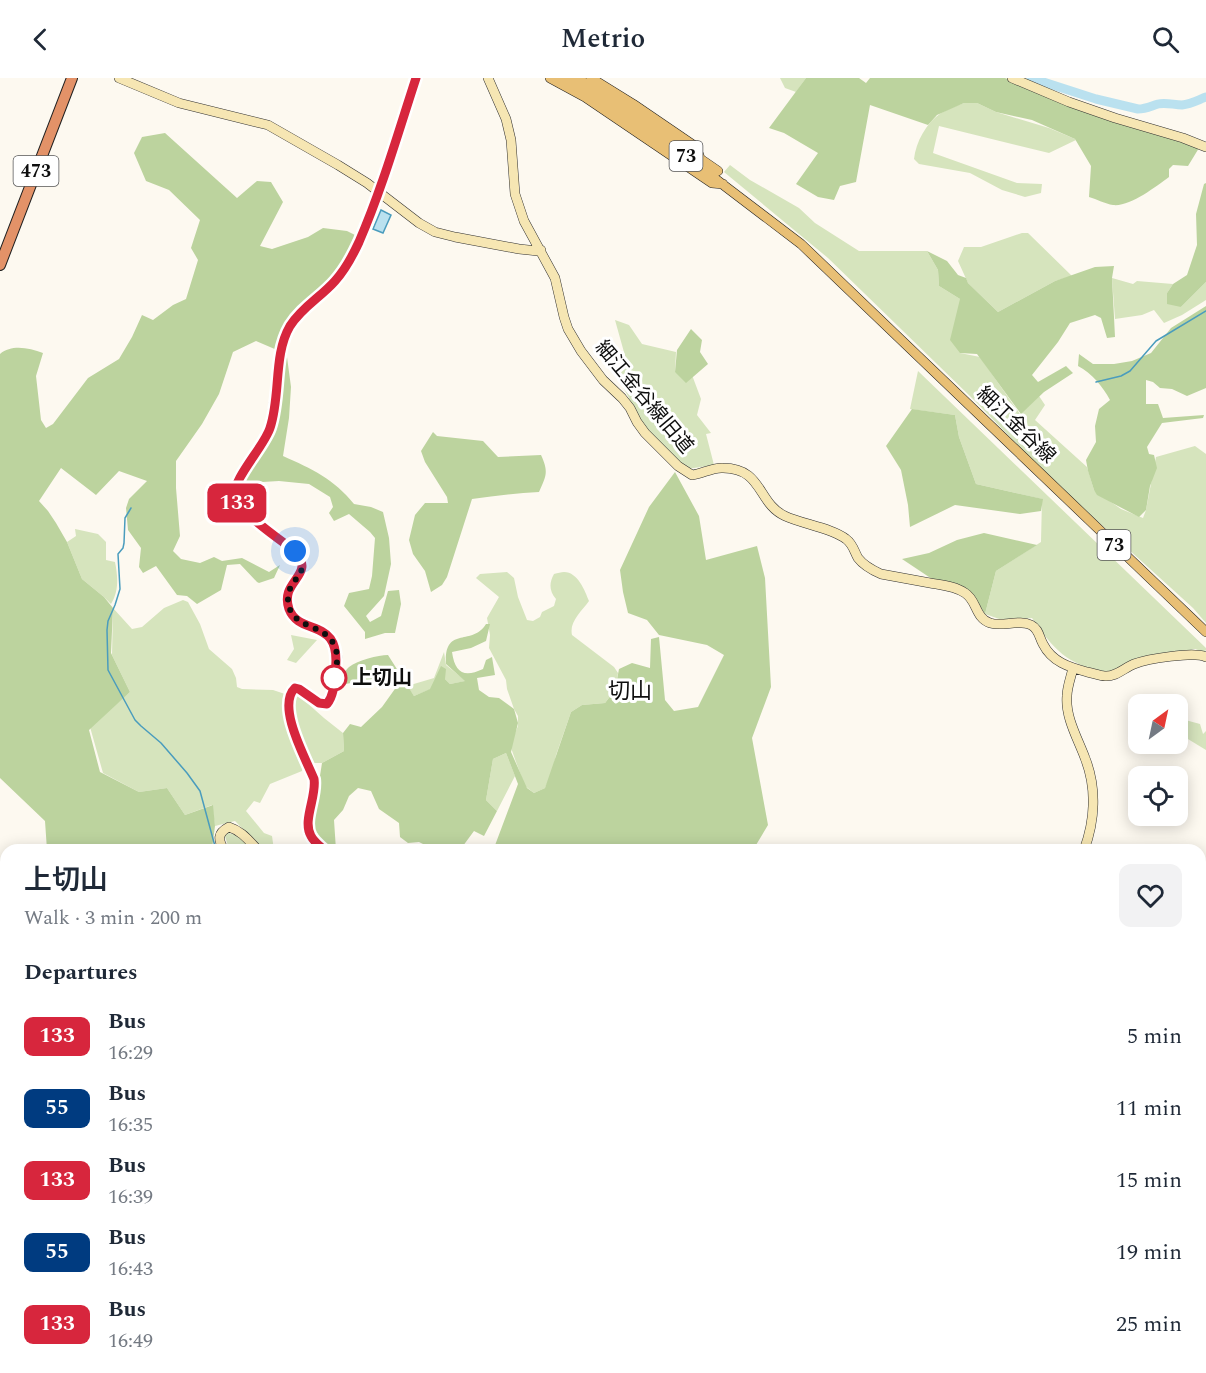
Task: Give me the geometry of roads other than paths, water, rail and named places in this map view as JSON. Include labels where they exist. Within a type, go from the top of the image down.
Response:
[{"type":"highway","name":"473","points":[[0,265],[72,78]]},
{"type":"main road","name":"73","points":[[550,78],[585,97],[712,183],[725,185]]},
{"type":"main road","name":"細江金谷線","points":[[564,78],[635,122],[725,185],[801,244],[1204,629]]},
{"type":"main road","name":"細江金谷線","points":[[577,78],[700,158],[767,210],[801,244]]},
{"type":"main road","points":[[591,78],[696,147],[700,158]]},
{"type":"street","points":[[119,78],[179,103],[267,125],[338,165],[435,232],[519,249],[541,250]]},
{"type":"street","points":[[318,844],[310,835],[308,821],[315,786],[314,779],[291,723],[289,702],[290,693],[295,688],[319,703],[327,704],[331,698],[337,656],[335,647],[324,633],[298,621],[290,610],[288,592],[301,572],[303,564],[301,558],[243,510],[236,502],[235,486],[270,429],[285,334],[303,309],[335,282],[347,265],[379,192],[416,78]]},
{"type":"street","name":"細江金谷線旧道","points":[[488,78],[506,119],[515,194],[524,221],[555,278],[566,323],[580,351],[603,380],[630,408],[645,433],[678,466],[692,475],[720,467],[741,471],[758,485],[768,503],[776,511],[786,517],[846,538],[859,559],[873,571],[951,587],[964,592],[971,598],[981,617],[990,623],[1026,623],[1034,627],[1049,653],[1073,668],[1106,676],[1115,675],[1144,661],[1182,656],[1202,655],[1206,657]]},
{"type":"street","points":[[1012,78],[1069,102],[1206,147]]},
{"type":"street","points":[[1073,668],[1067,696],[1069,714],[1089,770],[1093,790],[1093,817],[1086,844]]},
{"type":"street","points":[[220,844],[220,834],[229,827],[243,834],[252,844]]},
{"type":"water","points":[[381,210],[391,215],[383,233],[373,229]]},
{"type":"waterway","points":[[1031,78],[1096,99],[1138,109],[1161,103],[1179,105],[1191,103],[1206,97]]},
{"type":"waterway","points":[[1096,382],[1121,376],[1130,371],[1156,341],[1206,311]]},
{"type":"waterway","points":[[131,508],[125,518],[123,548],[118,554],[120,589],[108,621],[108,670],[135,720],[161,743],[200,791],[214,844]]},
{"type":"place","name":"上切山","points":[[334,678]]},
{"type":"district","name":"切山","points":[[630,691]]}]
